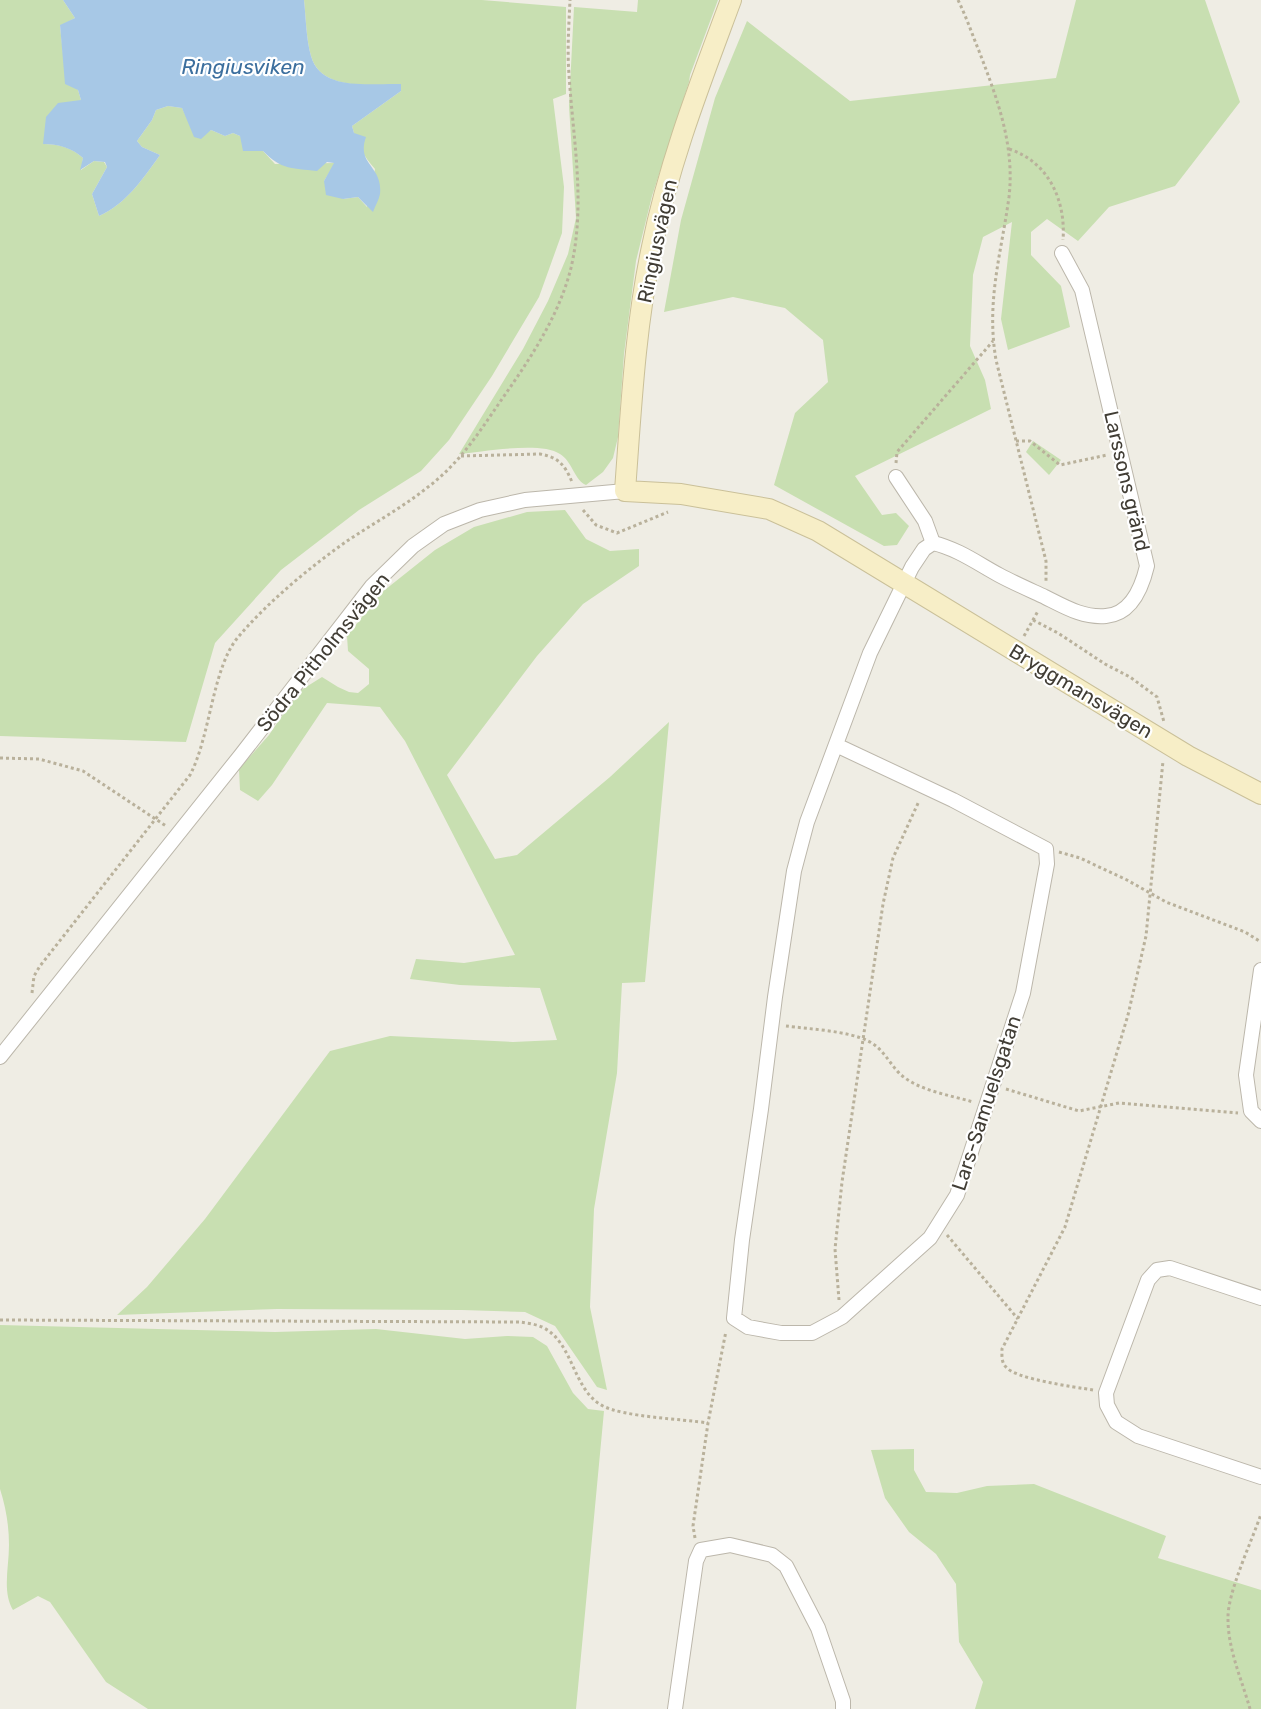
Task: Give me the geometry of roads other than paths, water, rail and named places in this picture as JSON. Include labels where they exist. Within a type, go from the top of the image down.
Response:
[{"type":"street","name":"Ringiusvägen","points":[[625,491],[635,358],[651,248],[675,158],[731,0]]},
{"type":"street","name":"Larssons gränd","points":[[933,543],[953,548],[1000,575],[1079,614],[1108,616],[1122,610],[1134,599],[1142,586],[1147,566],[1082,290],[1062,253]]},
{"type":"street","points":[[836,745],[866,662],[903,583],[924,549],[933,543],[925,521],[896,477]]},
{"type":"street","name":"Södra Pitholmsvägen","points":[[0,1058],[372,585],[412,546],[444,524],[480,510],[525,500],[625,491],[681,494],[769,509],[818,531],[903,583]]},
{"type":"street","name":"Bryggmansvägen","points":[[903,583],[1014,651],[1165,749],[1261,794]]},
{"type":"street","name":"Lars-Samuelsgatan","points":[[836,745],[926,787],[1046,849],[1047,864],[1023,993],[957,1195],[930,1239],[842,1317],[812,1333],[782,1333],[748,1328],[734,1318],[742,1240],[794,871],[807,822],[836,745]]},
{"type":"street","points":[[1261,970],[1246,1075],[1250,1109],[1261,1121]]},
{"type":"street","points":[[1261,1298],[1170,1268],[1157,1270],[1148,1280],[1106,1393],[1107,1405],[1116,1422],[1138,1436],[1261,1477]]},
{"type":"street","points":[[675,1709],[696,1561],[701,1550],[730,1545],[772,1555],[786,1566],[818,1628],[843,1701],[843,1709]]},
{"type":"water","name":"Ringiusviken","points":[[63,0],[304,0],[311,56],[325,75],[348,83],[401,84],[401,91],[352,126],[354,133],[366,137],[364,154],[380,184],[379,196],[373,212],[358,197],[343,199],[326,195],[324,181],[334,163],[327,162],[317,171],[293,168],[276,162],[263,151],[243,151],[240,136],[233,133],[225,136],[211,130],[201,139],[194,137],[182,108],[168,106],[156,110],[152,120],[137,141],[142,147],[160,155],[126,198],[99,216],[92,194],[107,167],[105,162],[94,161],[80,170],[83,158],[79,155],[65,147],[43,144],[46,117],[58,103],[81,100],[78,90],[65,84],[60,25],[75,18]]}]
